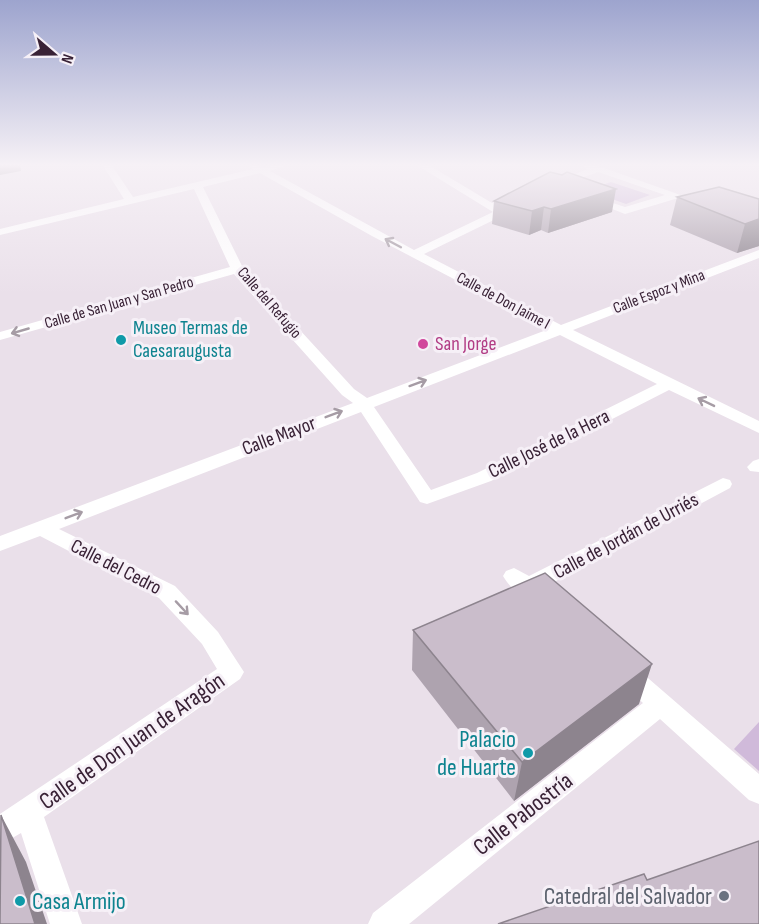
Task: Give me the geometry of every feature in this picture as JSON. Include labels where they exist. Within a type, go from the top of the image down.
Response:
[{"type":"street","points":[[0,232],[104,207]]},
{"type":"street","name":"Calle del Refugio","points":[[208,207],[237,269],[348,393],[363,404],[427,498]]},
{"type":"street","name":"Calle de Don Jaime I","points":[[329,207],[559,330],[759,428]]},
{"type":"street","points":[[415,254],[502,212],[496,207]]},
{"type":"street","points":[[615,207],[625,211],[641,207]]},
{"type":"street","points":[[710,207],[718,210]]},
{"type":"street","name":"Calle Espoz y Mina","points":[[559,330],[759,254]]},
{"type":"street","name":"Calle de San Juan y San Pedro","points":[[0,336],[237,269]]},
{"type":"street","name":"Calle Mayor","points":[[0,544],[559,330]]},
{"type":"street","name":"Calle José de la Hera","points":[[427,498],[484,477],[669,384]]},
{"type":"street","name":"Calle de Jordán de Urriés","points":[[554,610],[521,581],[723,484]]},
{"type":"street","name":"Calle del Cedro","points":[[41,528],[167,592],[210,638]]},
{"type":"street","name":"Calle de Don Juan de Aragón","points":[[0,831],[232,672],[210,638]]},
{"type":"street","points":[[608,657],[759,791]]},
{"type":"street","name":"Calle Pabostría","points":[[384,924],[661,704]]},
{"type":"street","points":[[29,813],[66,924]]},
{"type":"shaded area","points":[[759,722],[759,771],[734,749]]},
{"type":"building","points":[[517,207],[544,207],[532,211]]},
{"type":"building","points":[[702,207],[759,207],[759,219],[745,224]]},
{"type":"building","name":"Palacio de Huarte","points":[[545,573],[652,664],[522,762],[413,630]]},
{"type":"building","name":"Casa Armijo","points":[[1,815],[35,924],[0,924]]},
{"type":"building","points":[[759,841],[759,924],[498,924],[644,874],[647,880]]},
{"type":"place","name":"Museo Termas de Caesaraugusta","points":[[121,340]]},
{"type":"place","name":"San Jorge","points":[[423,344]]},
{"type":"place","name":"Palacio de Huarte","points":[[528,753]]},
{"type":"place","name":"Catedral del Salvador","points":[[724,896]]},
{"type":"place","name":"Casa Armijo","points":[[20,901]]}]
